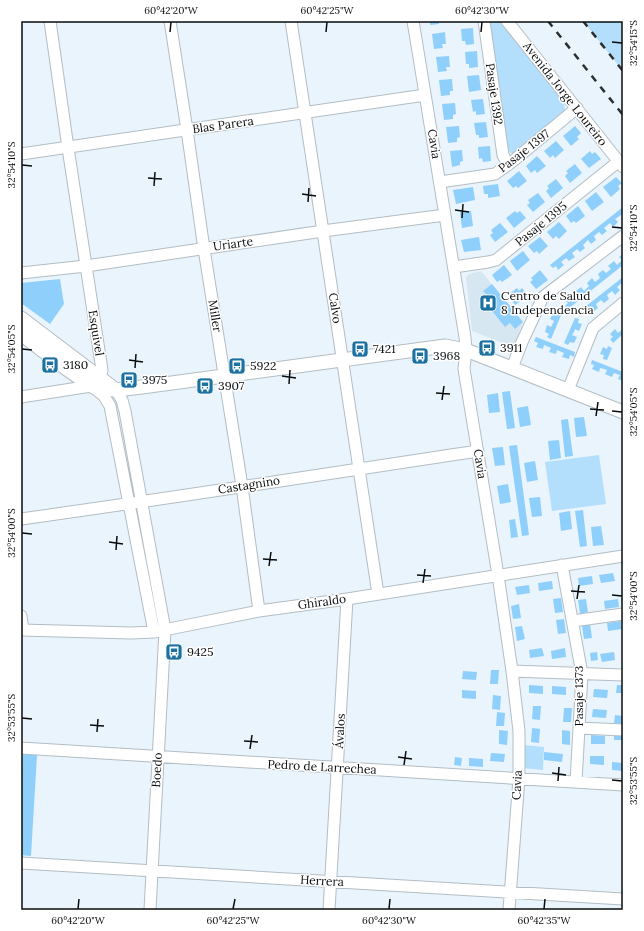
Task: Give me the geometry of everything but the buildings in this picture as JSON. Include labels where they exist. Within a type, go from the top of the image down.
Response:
[{"type":"main road","points":[[21,318],[95,382]]},
{"type":"main road","points":[[21,334],[68,370],[116,390],[445,346],[466,350],[623,411]]},
{"type":"street","name":"Esquivel","points":[[50,21],[102,370],[95,382]]},
{"type":"street","name":"Miller","points":[[170,21],[204,249],[242,486],[259,611]]},
{"type":"street","name":"Calvo","points":[[291,21],[378,594]]},
{"type":"street","name":"Cavia","points":[[413,21],[465,337],[466,350],[464,369],[498,575],[519,731],[518,778],[509,910]]},
{"type":"street","name":"Pasaje 1392","points":[[484,21],[503,155],[508,165]]},
{"type":"street","name":"Avenida Jorge Loureiro","points":[[508,21],[621,164]]},
{"type":"street","name":"Blas Parera","points":[[21,154],[425,95]]},
{"type":"street","name":"Pasaje 1397","points":[[440,182],[495,174],[508,165],[576,108]]},
{"type":"street","name":"Pasaje 1395","points":[[454,267],[496,260],[621,164]]},
{"type":"street","name":"Uriarte","points":[[21,273],[86,266],[323,231],[445,215]]},
{"type":"street","points":[[512,368],[522,342],[543,297],[623,236]]},
{"type":"street","points":[[568,390],[593,328],[623,303]]},
{"type":"street","points":[[21,397],[95,382],[110,406],[129,504],[160,631]]},
{"type":"street","points":[[116,390],[122,400],[125,411],[141,502],[160,631]]},
{"type":"street","name":"Castagnino","points":[[21,519],[478,451]]},
{"type":"street","name":"Ghiraldo","points":[[22,630],[131,634],[160,631],[259,611],[347,599],[623,556]]},
{"type":"street","name":"Pasaje 1373","points":[[562,565],[582,674],[576,782]]},
{"type":"street","name":"Ávalos","points":[[329,910],[347,599]]},
{"type":"street","points":[[573,621],[623,614]]},
{"type":"street","points":[[21,616],[22,630]]},
{"type":"street","name":"Boedo","points":[[150,910],[158,757],[160,631]]},
{"type":"street","points":[[512,671],[623,675]]},
{"type":"street","points":[[579,728],[623,730]]},
{"type":"street","name":"Pedro de Larrechea","points":[[21,748],[623,785]]},
{"type":"street","name":"Herrera","points":[[21,863],[623,899]]},
{"type":"shaded area","points":[[489,21],[499,21],[564,103],[565,110],[563,117],[517,153],[510,153],[507,147]]},
{"type":"shaded area","points":[[583,21],[623,21],[623,71]]},
{"type":"shaded area","name":"Centro de Salud 8 Independencia","points":[[481,271],[523,322],[513,347],[472,331],[466,278],[469,274]]},
{"type":"shaded area","points":[[599,455],[606,504],[552,511],[545,462]]},
{"type":"shaded area","points":[[524,745],[544,747],[543,770],[523,768]]},
{"type":"railway","points":[[548,21],[623,115]]},
{"type":"railway","points":[[583,21],[623,71]]},
{"type":"place","name":"Centro de Salud 8 Independencia","points":[[488,303]]},
{"type":"place","name":"3911","points":[[487,348]]},
{"type":"place","name":"7421","points":[[360,349]]},
{"type":"place","name":"3968","points":[[420,356]]},
{"type":"place","name":"3180","points":[[50,365]]},
{"type":"place","name":"5922","points":[[237,366]]},
{"type":"place","name":"3975","points":[[129,380]]},
{"type":"place","name":"3907","points":[[205,386]]},
{"type":"place","name":"9425","points":[[174,652]]}]
